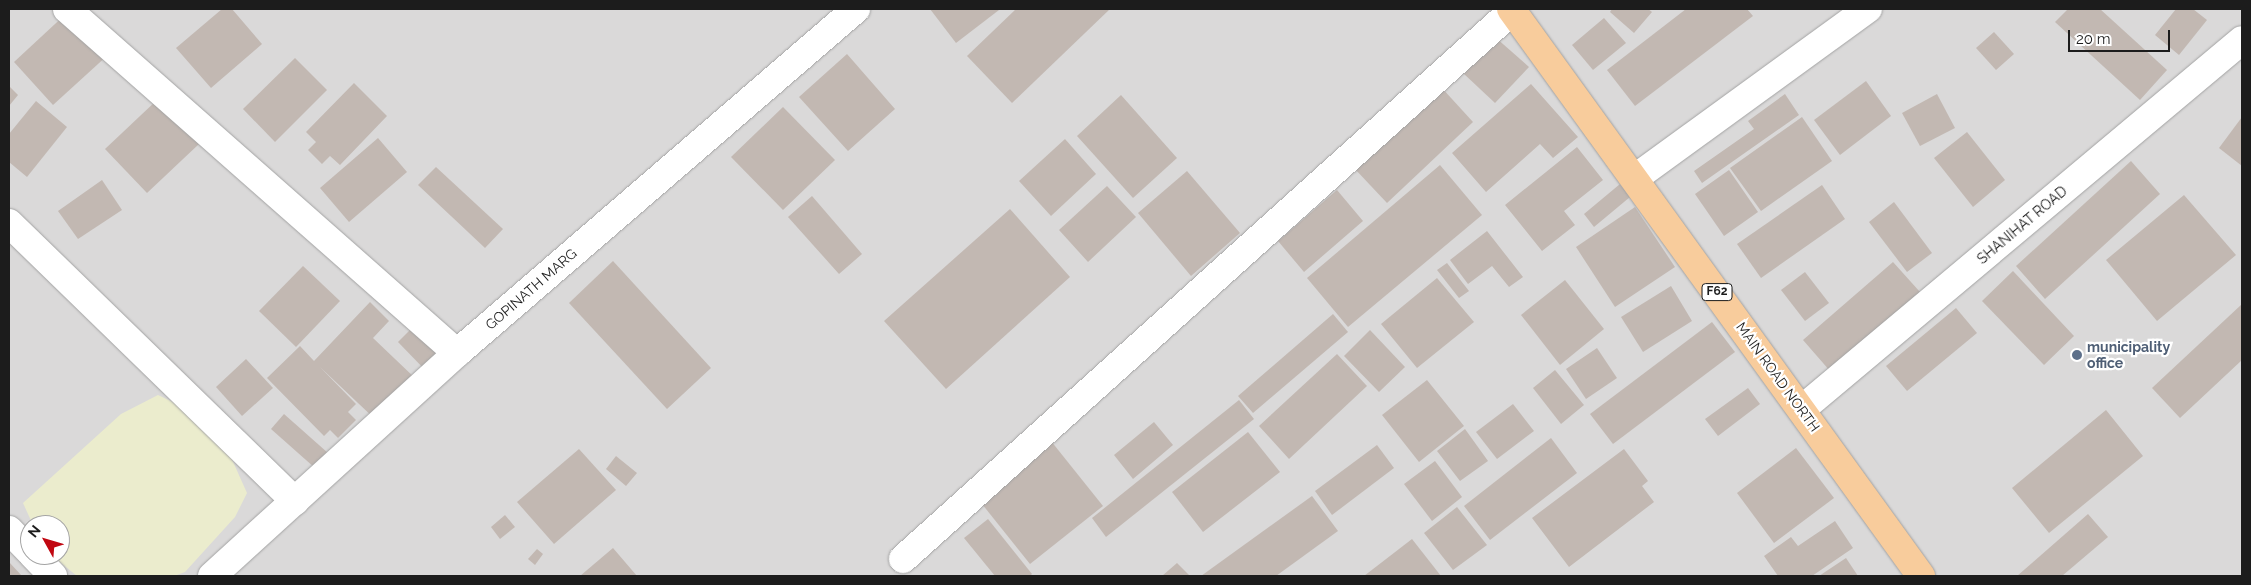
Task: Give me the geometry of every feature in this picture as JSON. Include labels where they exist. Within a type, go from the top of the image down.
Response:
[{"type":"main road","name":"MAIN ROAD NORTH","points":[[1512,10],[1921,576]]},
{"type":"street","points":[[67,9],[457,353]]},
{"type":"street","name":"GOPINATH MARG","points":[[212,576],[457,353],[856,9]]},
{"type":"street","points":[[1635,178],[1868,9]]},
{"type":"street","points":[[903,559],[1512,10]]},
{"type":"street","name":"SHANIHAT ROAD","points":[[1802,409],[2242,40]]},
{"type":"street","points":[[9,223],[295,501]]},
{"type":"street","points":[[9,530],[20,542]]},
{"type":"street","points":[[42,565],[52,576]]},
{"type":"shaded area","points":[[9,9],[2242,9],[2242,576],[9,576]]},
{"type":"green space","points":[[158,395],[181,406],[230,455],[247,493],[235,517],[185,572],[174,576],[77,576],[63,565],[70,565],[70,515],[28,515],[23,503],[121,414]]},
{"type":"building","points":[[222,9],[232,9],[262,44],[211,88],[176,48]]},
{"type":"building","points":[[930,9],[998,9],[999,10],[956,43]]},
{"type":"building","points":[[1016,9],[1110,9],[1012,103],[967,56]]},
{"type":"building","points":[[1612,9],[1648,9],[1652,12],[1634,33],[1610,12]]},
{"type":"building","points":[[1686,9],[1747,9],[1753,16],[1635,106],[1607,70]]},
{"type":"building","points":[[2068,9],[2100,9],[2167,70],[2140,100],[2055,22]]},
{"type":"building","points":[[2176,9],[2193,9],[2207,20],[2179,55],[2155,35]]},
{"type":"building","points":[[69,11],[109,54],[53,105],[14,62]]},
{"type":"building","points":[[1604,18],[1626,43],[1593,70],[1572,45]]},
{"type":"building","points":[[1994,32],[2014,54],[1996,70],[1976,48]]},
{"type":"building","points":[[1495,37],[1529,67],[1495,103],[1463,73]]},
{"type":"building","points":[[847,54],[895,109],[848,151],[799,97]]},
{"type":"building","points":[[295,58],[327,90],[275,142],[243,109]]},
{"type":"building","points":[[1866,81],[1891,116],[1840,155],[1814,120]]},
{"type":"building","points":[[354,83],[387,116],[340,165],[330,156],[322,164],[308,150],[316,142],[306,132]]},
{"type":"building","points":[[1531,84],[1578,137],[1553,158],[1540,144],[1486,192],[1452,153]]},
{"type":"building","points":[[9,86],[18,95],[9,106]]},
{"type":"building","points":[[1441,87],[1473,122],[1387,203],[1354,168]]},
{"type":"building","points":[[1785,94],[1799,115],[1702,183],[1694,171],[1754,129],[1748,121]]},
{"type":"building","points":[[1937,94],[1955,128],[1920,146],[1902,113]]},
{"type":"building","points":[[1121,95],[1177,158],[1133,198],[1077,136]]},
{"type":"building","points":[[157,100],[199,144],[147,193],[105,149]]},
{"type":"building","points":[[36,101],[67,127],[27,177],[9,162],[9,134]]},
{"type":"building","points":[[783,107],[835,160],[783,210],[731,157]]},
{"type":"building","points":[[1802,117],[1832,161],[1761,211],[1730,168]]},
{"type":"building","points":[[2242,117],[2242,166],[2219,148]]},
{"type":"building","points":[[1967,132],[2005,180],[1973,207],[1934,158]]},
{"type":"building","points":[[378,138],[407,172],[349,222],[320,188]]},
{"type":"building","points":[[1065,139],[1096,174],[1051,216],[1019,181]]},
{"type":"building","points":[[1577,147],[1603,180],[1564,211],[1575,225],[1542,251],[1505,205]]},
{"type":"building","points":[[2131,161],[2160,194],[2045,299],[2016,266]]},
{"type":"building","points":[[1440,165],[1482,215],[1348,327],[1307,278]]},
{"type":"building","points":[[436,167],[503,229],[485,248],[418,185]]},
{"type":"building","points":[[1729,170],[1758,212],[1724,236],[1695,194]]},
{"type":"building","points":[[1187,171],[1240,233],[1191,276],[1138,213]]},
{"type":"building","points":[[102,180],[122,210],[78,239],[58,211]]},
{"type":"building","points":[[1620,184],[1630,197],[1594,227],[1584,214]]},
{"type":"building","points":[[1822,185],[1845,219],[1761,278],[1737,244]]},
{"type":"building","points":[[1107,186],[1136,217],[1088,262],[1059,230]]},
{"type":"building","points":[[1337,190],[1363,221],[1304,272],[1278,241]]},
{"type":"building","points":[[2184,195],[2236,255],[2157,321],[2106,260]]},
{"type":"building","points":[[812,196],[862,254],[839,274],[788,217]]},
{"type":"building","points":[[1894,202],[1932,253],[1907,272],[1869,222]]},
{"type":"building","points":[[1635,207],[1675,267],[1615,307],[1576,247]]},
{"type":"building","points":[[1010,209],[1070,277],[946,389],[884,321]]},
{"type":"building","points":[[1487,231],[1523,277],[1509,287],[1492,266],[1468,284],[1450,260]]},
{"type":"building","points":[[613,261],[711,368],[667,409],[569,303]]},
{"type":"building","points":[[1893,262],[1920,292],[1830,371],[1803,340]]},
{"type":"building","points":[[1447,263],[1469,291],[1459,298],[1437,270]]},
{"type":"building","points":[[303,266],[340,301],[296,347],[259,311]]},
{"type":"building","points":[[2013,271],[2074,336],[2044,365],[1982,301]]},
{"type":"building","points":[[1805,272],[1829,303],[1805,321],[1781,290]]},
{"type":"building","points":[[1437,278],[1474,322],[1417,368],[1381,324]]},
{"type":"building","points":[[1565,280],[1604,329],[1560,365],[1521,315]]},
{"type":"building","points":[[1671,286],[1692,321],[1643,352],[1621,317]]},
{"type":"building","points":[[370,302],[389,321],[373,338],[416,379],[377,421],[320,367],[356,404],[348,412],[356,420],[338,438],[330,430],[324,436],[267,378],[300,346],[314,361]]},
{"type":"building","points":[[2242,304],[2242,360],[2180,418],[2152,388]]},
{"type":"building","points":[[1956,308],[1977,333],[1907,391],[1886,366]]},
{"type":"building","points":[[1333,314],[1348,332],[1253,413],[1238,396]]},
{"type":"building","points":[[1712,322],[1735,352],[1613,444],[1590,414]]},
{"type":"building","points":[[414,326],[445,357],[428,373],[398,342]]},
{"type":"building","points":[[1370,330],[1405,367],[1379,392],[1344,356]]},
{"type":"building","points":[[1597,348],[1617,378],[1586,399],[1566,369]]},
{"type":"building","points":[[1337,354],[1367,386],[1289,459],[1259,426]]},
{"type":"building","points":[[246,359],[273,388],[242,416],[216,387]]},
{"type":"building","points":[[1555,370],[1584,405],[1561,424],[1533,388]]},
{"type":"building","points":[[1427,380],[1464,426],[1419,462],[1382,415]]},
{"type":"building","points":[[1748,388],[1760,404],[1718,436],[1705,419]]},
{"type":"building","points":[[1239,400],[1254,419],[1106,537],[1092,518]]},
{"type":"building","points":[[1513,404],[1534,431],[1497,459],[1476,432]]},
{"type":"building","points":[[2106,410],[2143,456],[2049,533],[2012,488]]},
{"type":"building","points":[[284,414],[328,453],[315,468],[271,429]]},
{"type":"building","points":[[1154,422],[1173,445],[1133,479],[1114,455]]},
{"type":"building","points":[[1465,429],[1488,461],[1460,481],[1437,451]]},
{"type":"building","points":[[1248,432],[1280,472],[1203,532],[1172,492]]},
{"type":"building","points":[[1551,438],[1577,473],[1490,540],[1464,506]]},
{"type":"building","points":[[1051,441],[1103,506],[1030,564],[978,499]]},
{"type":"building","points":[[1377,445],[1394,468],[1332,515],[1315,491]]},
{"type":"building","points":[[1796,448],[1834,498],[1774,543],[1737,493]]},
{"type":"building","points":[[579,449],[616,490],[554,544],[517,502]]},
{"type":"building","points":[[1624,449],[1648,481],[1642,486],[1654,502],[1569,567],[1532,518]]},
{"type":"building","points":[[616,456],[637,473],[626,486],[606,469]]},
{"type":"building","points":[[1435,461],[1462,497],[1432,521],[1404,484]]},
{"type":"building","points":[[1312,496],[1338,531],[1276,576],[1201,576]]},
{"type":"building","points":[[1457,507],[1487,545],[1453,570],[1424,533]]},
{"type":"building","points":[[2088,514],[2108,537],[2062,576],[2017,576]]},
{"type":"building","points":[[505,515],[515,527],[500,539],[491,527]]},
{"type":"building","points":[[988,519],[1032,574],[1030,576],[995,576],[964,538]]},
{"type":"building","points":[[1835,521],[1853,548],[1812,576],[1778,576],[1764,556],[1791,537],[1798,546]]},
{"type":"building","points":[[1412,539],[1441,576],[1364,576]]},
{"type":"building","points":[[613,548],[637,576],[580,576]]},
{"type":"building","points":[[537,549],[543,554],[535,565],[528,559]]},
{"type":"building","points":[[1846,558],[1858,576],[1819,576]]},
{"type":"building","points":[[9,562],[22,576],[9,576]]},
{"type":"building","points":[[1177,563],[1190,576],[1162,576]]},
{"type":"place","name":"municipality office","points":[[2077,355]]}]
